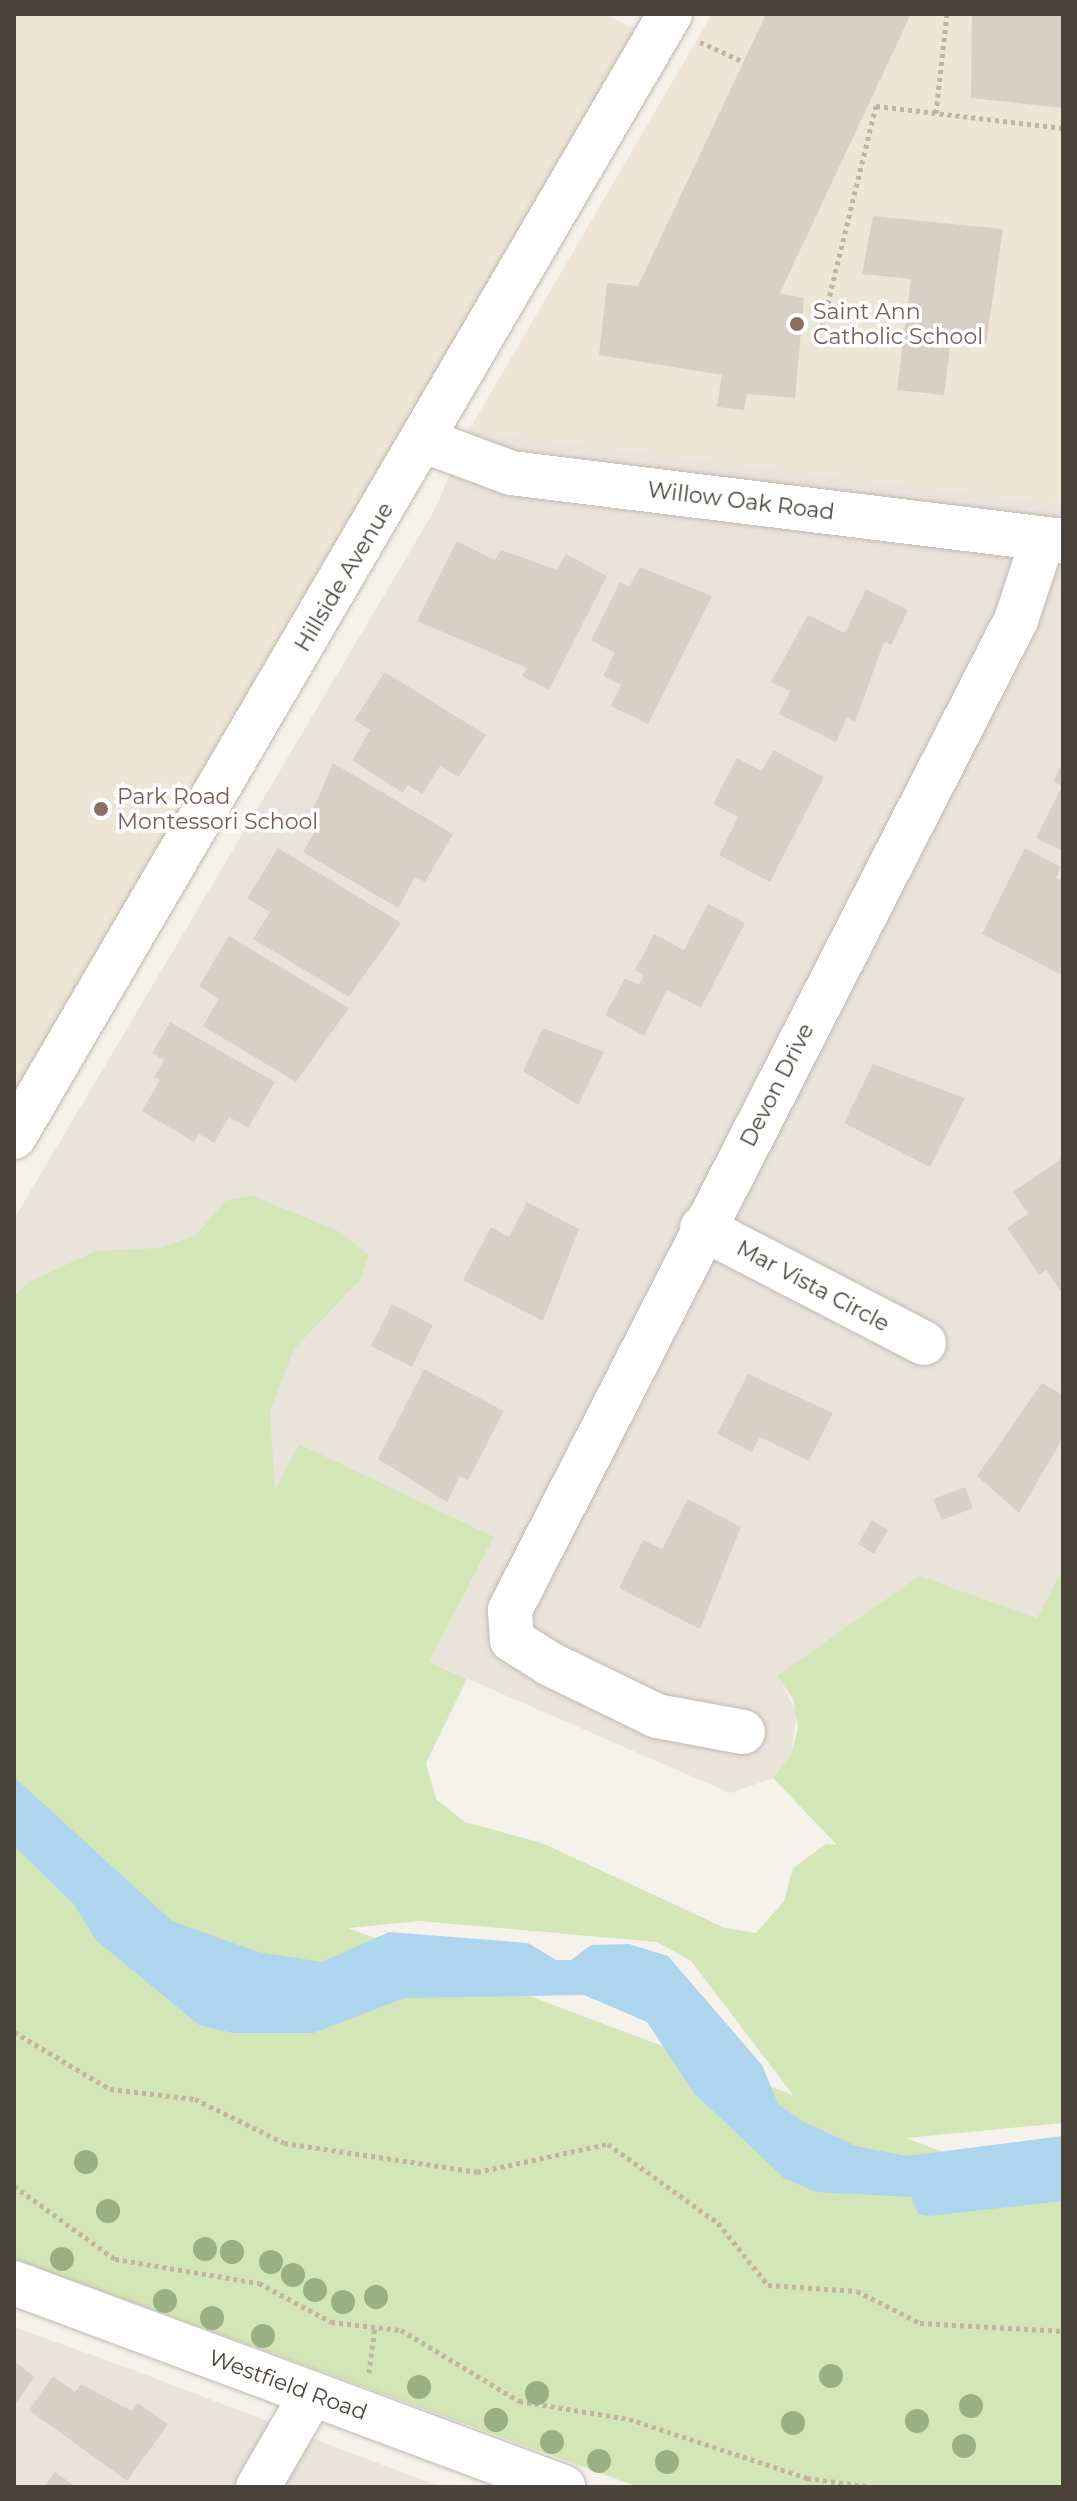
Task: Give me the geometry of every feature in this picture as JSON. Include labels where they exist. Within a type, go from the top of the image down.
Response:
[{"type":"street","name":"Hillside Avenue","points":[[14,1137],[425,441],[667,23]]},
{"type":"street","name":"Willow Oak Road","points":[[425,441],[511,473],[1053,540]]},
{"type":"street","name":"Devon Drive","points":[[743,1732],[636,1708],[526,1651],[508,1631],[516,1594],[1021,611],[1053,540]]},
{"type":"street","name":"Mar Vista Circle","points":[[702,1228],[924,1343]]},
{"type":"street","name":"Westfield Road","points":[[14,2283],[563,2487]]},
{"type":"street","points":[[258,2487],[312,2394]]},
{"type":"path","points":[[936,113],[947,14]]},
{"type":"path","points":[[667,23],[744,62]]},
{"type":"path","points":[[822,327],[876,106],[1063,128]]},
{"type":"path","points":[[14,2032],[110,2089],[195,2099],[284,2143],[477,2172],[608,2144],[718,2223],[768,2285],[857,2291],[920,2323],[1063,2331]]},
{"type":"path","points":[[14,2186],[115,2259],[259,2283],[331,2322],[401,2330],[519,2401],[629,2419],[807,2478],[870,2487]]},
{"type":"shaded area","name":"Park Road Montessori School","points":[[14,14],[605,14],[639,31],[14,1105]]},
{"type":"shaded area","name":"Saint Ann Catholic School","points":[[712,14],[1063,14],[1063,505],[469,430]]},
{"type":"shaded area","points":[[469,430],[1063,505],[1063,1898],[777,1675],[797,1713],[791,1755],[773,1778],[730,1793],[429,1662],[494,1537],[210,1624],[14,1443],[70,1326],[14,1297],[14,1219],[434,511]]},
{"type":"shaded area","points":[[14,2327],[128,2368],[441,2487],[14,2487]]},
{"type":"green space","points":[[251,1195],[338,1231],[369,1255],[360,1280],[294,1349],[270,1411],[275,1490],[299,1444],[494,1537],[429,1662],[467,1679],[426,1763],[436,1799],[465,1822],[542,1843],[725,1928],[756,1933],[784,1901],[793,1868],[826,1844],[837,1845],[773,1778],[791,1755],[798,1727],[793,1699],[777,1676],[919,1576],[1037,1618],[1063,1569],[1063,2123],[906,2138],[1001,2174],[1063,2166],[1063,2487],[638,2487],[14,2259],[14,1297],[27,1283],[96,1251],[159,1248],[196,1235],[225,1201]],"holes":[[[420,1921],[657,1942],[691,1961],[793,2095],[348,1928]]]},
{"type":"water","points":[[14,1777],[172,1921],[258,1952],[322,1962],[389,1932],[528,1943],[556,1960],[571,1960],[591,1945],[629,1944],[668,1956],[762,2065],[778,2104],[802,2121],[856,2146],[906,2156],[1063,2136],[1063,2201],[929,2216],[918,2214],[911,2197],[816,2192],[784,2178],[694,2093],[647,2022],[584,1995],[405,1998],[313,2033],[233,2033],[199,2025],[96,1940],[74,1904],[14,1846]]},
{"type":"building","name":"Saint Ann Catholic School","points":[[766,14],[911,14],[780,293],[804,298],[795,398],[747,394],[744,410],[717,407],[722,375],[599,355],[607,283],[638,286]]},
{"type":"building","points":[[972,14],[1063,14],[1063,108],[971,98]]},
{"type":"building","points":[[873,216],[1003,229],[986,344],[951,340],[944,395],[897,390],[911,279],[862,274]]},
{"type":"building","points":[[457,541],[495,560],[501,550],[557,570],[566,554],[607,576],[549,690],[522,676],[527,668],[417,621]]},
{"type":"building","points":[[640,567],[712,596],[648,724],[611,706],[621,685],[603,676],[615,653],[591,640],[620,582],[629,587]]},
{"type":"building","points":[[866,589],[908,610],[891,645],[884,642],[855,722],[847,718],[836,742],[779,714],[790,691],[771,682],[808,615],[845,633]]},
{"type":"building","points":[[385,672],[486,735],[459,777],[440,766],[422,794],[408,785],[403,793],[352,760],[370,730],[354,720]]},
{"type":"building","points":[[773,750],[824,777],[770,882],[719,855],[738,817],[713,804],[737,758],[762,771]]},
{"type":"building","points":[[1063,762],[1063,851],[1036,838],[1062,786],[1053,781]]},
{"type":"building","points":[[333,763],[453,834],[425,882],[415,877],[398,908],[303,852],[320,822],[310,816]]},
{"type":"building","points":[[278,848],[401,923],[349,997],[253,939],[270,912],[247,898]]},
{"type":"building","points":[[1025,848],[1061,867],[1056,878],[1063,881],[1062,975],[982,934]]},
{"type":"building","points":[[708,904],[745,923],[701,1008],[667,990],[644,1036],[605,1015],[625,978],[639,985],[644,975],[635,970],[654,934],[684,950]]},
{"type":"building","points":[[229,936],[349,1008],[296,1082],[203,1026],[219,999],[199,986]]},
{"type":"building","points":[[170,1022],[275,1082],[248,1128],[229,1117],[214,1143],[199,1134],[194,1142],[142,1111],[160,1080],[154,1077],[164,1060],[152,1053]]},
{"type":"building","points":[[543,1028],[604,1052],[578,1105],[523,1071]]},
{"type":"building","points":[[873,1064],[965,1098],[930,1167],[844,1123]]},
{"type":"building","points":[[1063,1143],[1061,1292],[1046,1270],[1039,1275],[1007,1228],[1028,1214],[1013,1192],[1060,1160]]},
{"type":"building","points":[[527,1202],[579,1229],[543,1321],[463,1280],[491,1227],[509,1237]]},
{"type":"building","points":[[392,1304],[433,1325],[412,1367],[371,1346]]},
{"type":"building","points":[[424,1369],[504,1411],[468,1480],[460,1476],[447,1502],[378,1459]]},
{"type":"building","points":[[748,1374],[833,1413],[809,1461],[760,1437],[752,1452],[717,1434]]},
{"type":"building","points":[[1042,1383],[1063,1395],[1063,1438],[1019,1513],[977,1476]]},
{"type":"building","points":[[965,1487],[973,1508],[942,1520],[933,1499]]},
{"type":"building","points":[[688,1499],[741,1527],[700,1629],[619,1588],[643,1540],[662,1549]]},
{"type":"building","points":[[872,1520],[888,1530],[874,1554],[858,1544]]},
{"type":"building","points":[[14,2361],[35,2377],[14,2406]]},
{"type":"building","points":[[53,2376],[75,2392],[81,2384],[132,2411],[138,2403],[168,2424],[127,2481],[29,2410]]},
{"type":"building","points":[[55,2472],[76,2487],[44,2487]]},
{"type":"place","name":"Saint Ann Catholic School","points":[[797,324]]},
{"type":"place","name":"Park Road Montessori School","points":[[101,809]]}]
